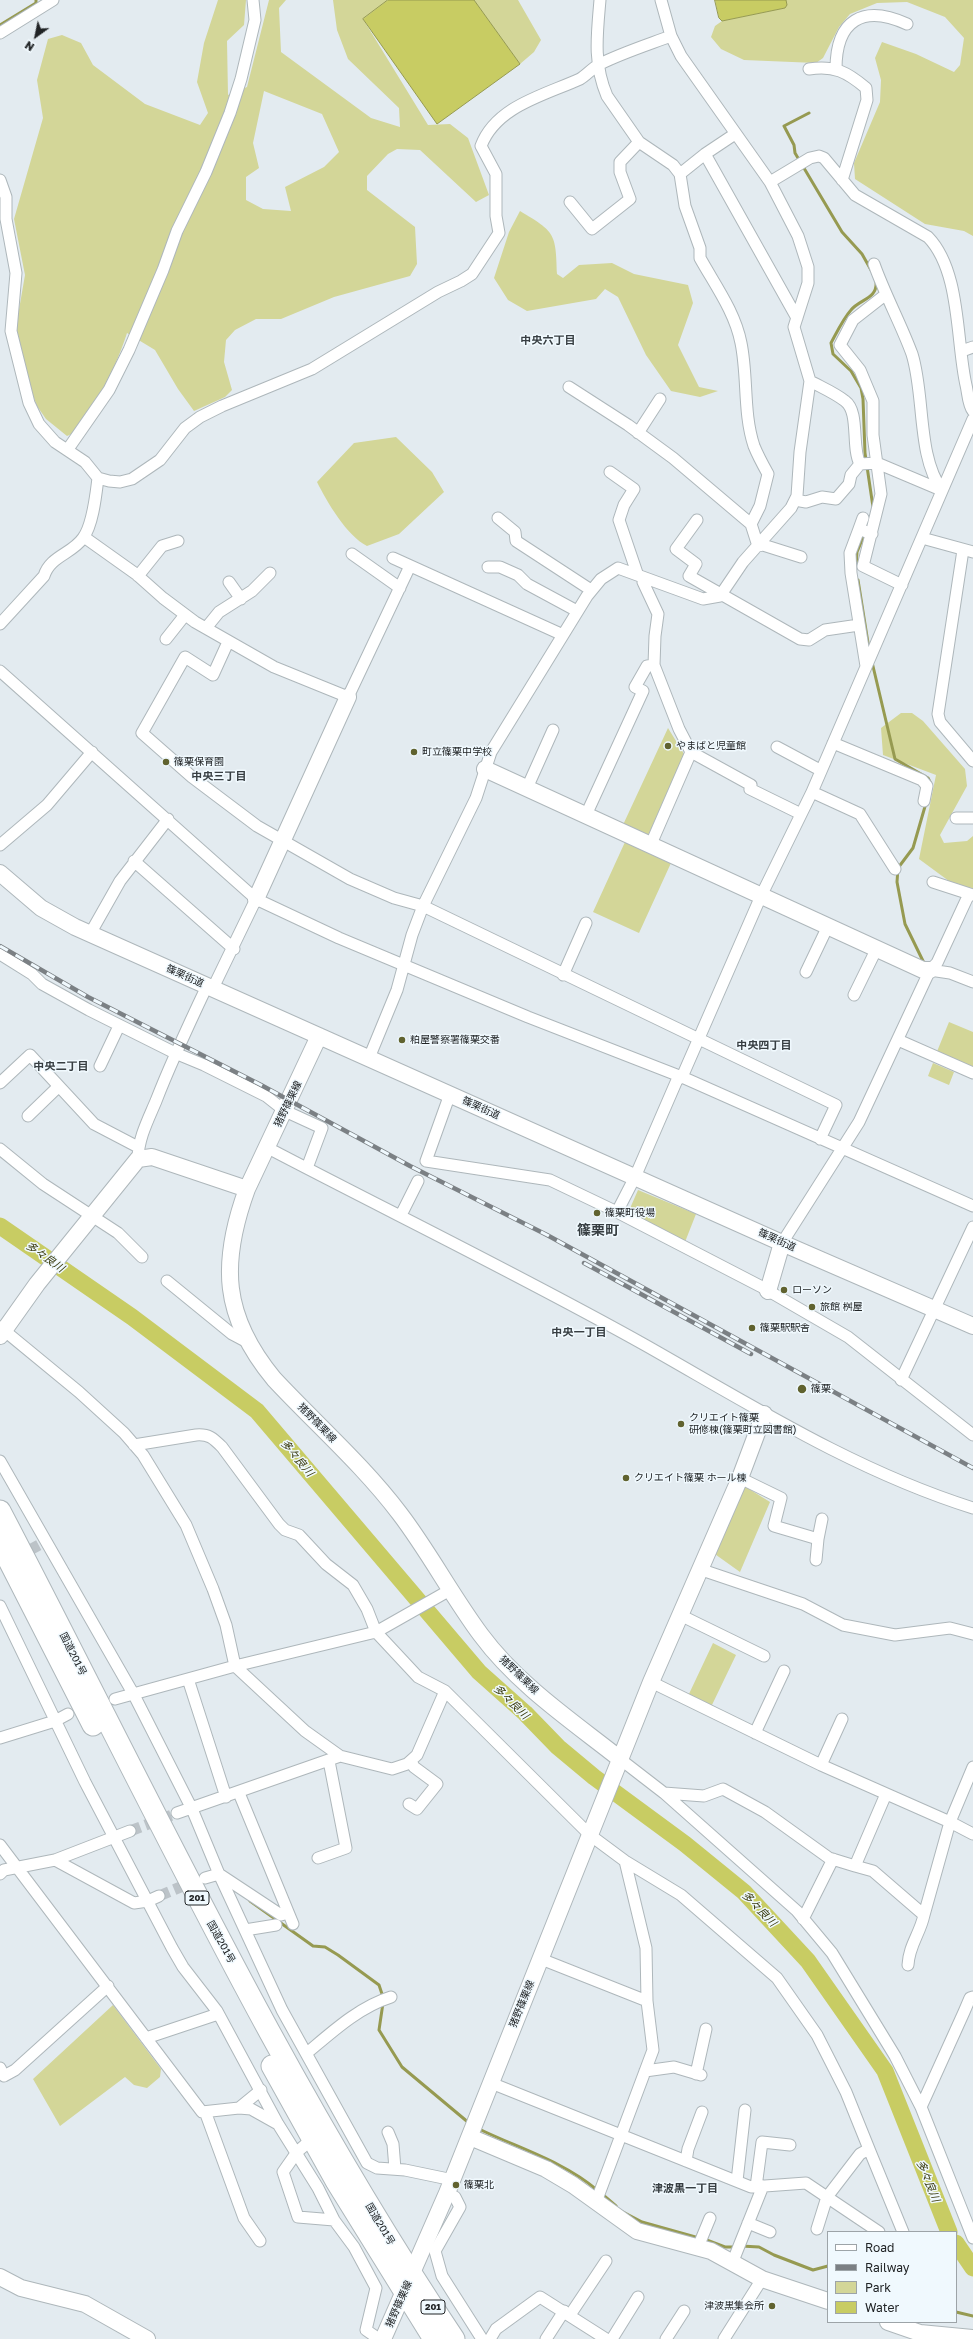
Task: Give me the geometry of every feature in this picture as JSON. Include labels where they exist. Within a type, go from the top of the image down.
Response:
[{"type":"highway","name":"国道201号","points":[[0,1510],[208,1920],[311,2140]]},
{"type":"highway","name":"国道201号","points":[[0,1543],[196,1928],[311,2140],[408,2285],[454,2339]]},
{"type":"highway","name":"国道201号","points":[[408,2285],[434,2339]]},
{"type":"main road","points":[[256,899],[282,839],[348,697]]},
{"type":"main road","points":[[485,769],[651,844],[828,926],[876,950],[923,970],[930,970]]},
{"type":"main road","name":"篠栗街道","points":[[0,873],[41,908],[90,934],[782,1243],[973,1326]]},
{"type":"main road","name":"猪野篠栗線","points":[[319,1036],[285,1111],[247,1188],[231,1244],[229,1278],[236,1312],[250,1343],[274,1379],[371,1479],[400,1515],[447,1592],[481,1635],[519,1678],[619,1762],[450,2186],[408,2285],[383,2339]]},
{"type":"main road","points":[[1,1331],[92,1217],[138,1153],[247,1188]]},
{"type":"main road","points":[[768,1291],[782,1243]]},
{"type":"main road","points":[[619,1762],[699,1569],[740,1478],[764,1414]]},
{"type":"main road","points":[[470,2137],[546,2169],[573,2185],[637,2231],[698,2247],[732,2262],[762,2279],[827,2302]]},
{"type":"main road","points":[[0,2277],[21,2288],[85,2304],[147,2339]]},
{"type":"main road","points":[[890,2323],[916,2336],[973,2338]]},
{"type":"street","points":[[0,33],[52,0]]},
{"type":"street","points":[[68,449],[109,390],[129,350],[163,270],[177,232],[206,172],[230,113],[241,79],[254,20],[253,0]]},
{"type":"street","points":[[600,0],[595,50],[607,96],[640,142],[673,166],[680,174],[685,206],[700,248],[700,258],[734,319],[741,342],[745,371],[748,415],[754,446],[768,474],[760,506],[751,524]]},
{"type":"street","points":[[369,1058],[398,990],[412,935],[423,906],[476,798],[491,752],[591,590],[601,579],[618,568],[640,578],[703,599],[720,596],[743,562],[791,508],[795,500],[810,380],[794,327],[808,283],[808,267],[798,236],[770,182],[680,56],[671,36],[661,0]]},
{"type":"street","points":[[836,69],[837,52],[842,35],[855,19],[865,16],[879,15],[907,24]]},
{"type":"street","points":[[0,180],[6,197],[6,219],[15,258],[16,273],[11,332],[29,403],[39,424],[55,442],[68,449],[85,462],[98,478],[120,482],[132,479],[160,460],[185,428],[200,417],[312,369],[438,292],[472,274],[499,233],[496,216],[498,182],[492,164],[481,146],[496,125],[521,103],[582,78],[598,65],[671,36]]},
{"type":"street","points":[[809,70],[824,67],[836,69],[856,80],[866,88],[868,100],[842,180]]},
{"type":"street","points":[[680,174],[705,154],[736,134]]},
{"type":"street","points":[[570,202],[592,229],[630,199],[620,172],[620,162],[640,142]]},
{"type":"street","points":[[705,154],[797,318]]},
{"type":"street","points":[[770,182],[810,158],[819,156],[824,158],[855,194],[928,237],[934,243],[944,264],[956,307],[962,351],[962,366],[973,412]]},
{"type":"street","points":[[874,264],[885,294],[912,354],[930,470],[942,490]]},
{"type":"street","points":[[885,294],[853,320],[840,345],[860,370],[872,401],[873,435],[881,494],[863,566],[902,585]]},
{"type":"street","points":[[962,351],[973,347]]},
{"type":"street","points":[[810,380],[846,402],[850,407],[857,458],[860,464]]},
{"type":"street","points":[[569,387],[673,458],[751,524],[758,546]]},
{"type":"street","points":[[638,433],[660,399]]},
{"type":"street","points":[[617,1212],[635,1177],[678,1080],[682,1077],[699,1040],[761,896],[812,792],[888,611],[902,585],[973,419]]},
{"type":"street","points":[[795,500],[806,502],[822,497],[836,499],[849,484],[851,475],[860,464],[877,463],[942,490]]},
{"type":"street","points":[[610,472],[634,489],[624,505],[619,520],[640,578],[658,614],[655,636],[654,665],[679,729],[691,752],[752,785],[750,789],[801,814]]},
{"type":"street","points":[[0,624],[44,576],[47,568],[60,556],[73,549],[84,537],[98,478]]},
{"type":"street","points":[[498,518],[515,532],[516,541],[591,590]]},
{"type":"street","points":[[697,520],[676,549],[696,564],[689,576],[720,596],[800,639],[809,640],[825,630],[859,625]]},
{"type":"street","points":[[866,666],[850,573],[850,553],[861,524],[872,534]]},
{"type":"street","points":[[84,537],[138,576],[185,615],[228,642],[274,668],[348,697],[410,566]]},
{"type":"street","points":[[922,538],[968,551],[938,714],[940,722],[973,761]]},
{"type":"street","points":[[138,576],[162,546],[178,541]]},
{"type":"street","points":[[758,546],[763,546],[801,557]]},
{"type":"street","points":[[352,554],[400,588]]},
{"type":"street","points":[[393,558],[563,635]]},
{"type":"street","points":[[488,566],[500,567],[518,575],[527,584],[577,611]]},
{"type":"street","points":[[206,628],[219,612],[241,598],[270,574]]},
{"type":"street","points":[[230,582],[241,598]]},
{"type":"street","points":[[166,639],[185,615]]},
{"type":"street","points":[[228,642],[213,675],[185,657],[142,733],[239,814],[350,878],[394,898],[423,906],[563,975],[836,1105],[820,1139]]},
{"type":"street","points":[[586,814],[643,691],[635,687],[647,666],[654,665]]},
{"type":"street","points":[[0,671],[168,819],[256,899],[339,938],[528,1017],[682,1077],[843,1150],[973,1206]]},
{"type":"street","points":[[526,788],[553,730]]},
{"type":"street","points":[[833,743],[922,780],[927,786],[924,801]]},
{"type":"street","points":[[777,747],[820,770]]},
{"type":"street","points":[[0,845],[47,805],[92,752]]},
{"type":"street","points":[[651,844],[691,752]]},
{"type":"street","points":[[812,792],[860,814],[895,869]]},
{"type":"street","points":[[956,818],[973,818]]},
{"type":"street","points":[[90,934],[120,881],[168,819]]},
{"type":"street","points":[[134,861],[234,949]]},
{"type":"street","points":[[782,1243],[804,1206],[843,1150],[859,1122],[930,970],[936,963],[971,895],[933,882]]},
{"type":"street","points":[[0,1083],[30,1055],[58,1087],[94,1124],[138,1153],[175,1053],[210,987],[234,949],[256,899]]},
{"type":"street","points":[[563,975],[586,923]]},
{"type":"street","points":[[806,972],[828,926]]},
{"type":"street","points":[[854,995],[876,950]]},
{"type":"street","points":[[0,954],[32,974],[42,984],[119,1026],[204,1065],[266,1096],[285,1111],[322,1128],[307,1168]]},
{"type":"street","points":[[930,970],[950,973],[973,982]]},
{"type":"street","points":[[100,1066],[119,1026]]},
{"type":"street","points":[[898,1040],[973,1073]]},
{"type":"street","points":[[28,1116],[58,1087]]},
{"type":"street","points":[[450,1094],[426,1160],[550,1180],[617,1212],[768,1291],[848,1337],[901,1380],[935,1403],[973,1435]]},
{"type":"street","points":[[266,1147],[476,1253],[638,1341],[764,1414],[855,1462],[973,1508]]},
{"type":"street","points":[[0,1149],[43,1184],[92,1217],[118,1232],[142,1257]]},
{"type":"street","points":[[401,1215],[418,1181]]},
{"type":"street","points":[[901,1380],[933,1308],[973,1227]]},
{"type":"street","points":[[167,1281],[232,1334],[250,1343]]},
{"type":"street","points":[[1,1331],[79,1392],[124,1433],[134,1445],[158,1477],[186,1526],[214,1590],[226,1625],[234,1666],[305,1731],[340,1756],[392,1769],[411,1761],[417,1755],[445,1691]]},
{"type":"street","points":[[134,1445],[207,1434],[213,1438],[222,1447],[278,1524],[285,1530],[300,1535],[326,1564],[353,1585],[367,1608],[376,1632],[418,1677],[445,1691],[590,1833],[625,1860],[681,1895],[777,1978],[817,2035],[846,2092],[903,2231]]},
{"type":"street","points":[[0,1461],[43,1544],[134,1695],[192,1809],[219,1874],[282,2010],[343,2117],[367,2163],[377,2168],[395,2169],[450,2186],[460,2207],[435,2251],[442,2276],[482,2339]]},
{"type":"street","points":[[740,1478],[781,1498],[774,1526],[818,1539]]},
{"type":"street","points":[[816,1560],[822,1519]]},
{"type":"street","points":[[699,1569],[803,1604],[843,1625],[896,1635],[950,1628],[973,1634]]},
{"type":"street","points":[[115,1700],[234,1666],[376,1632],[447,1592]]},
{"type":"street","points":[[0,1606],[55,1721],[183,1967],[218,2014],[261,2090],[278,2124]]},
{"type":"street","points":[[680,1615],[764,1656]]},
{"type":"street","points":[[755,1733],[784,1672]]},
{"type":"street","points":[[188,1679],[226,1797]]},
{"type":"street","points":[[652,1682],[821,1765],[950,1822],[973,1834]]},
{"type":"street","points":[[0,1738],[55,1721],[68,1714]]},
{"type":"street","points":[[821,1765],[842,1720]]},
{"type":"street","points":[[176,1813],[239,1793],[340,1756]]},
{"type":"street","points":[[318,1858],[346,1848],[329,1761]]},
{"type":"street","points":[[409,1804],[417,1809],[437,1784],[414,1767],[411,1761]]},
{"type":"street","points":[[619,1762],[664,1793],[803,1918],[832,1953],[895,2056],[921,2106],[973,2238]]},
{"type":"street","points":[[908,1965],[909,1950],[921,1926],[950,1822],[973,1767]]},
{"type":"street","points":[[664,1793],[704,1796],[723,1789],[765,1812],[833,1859],[873,1871],[924,1915]]},
{"type":"street","points":[[239,1793],[293,1924]]},
{"type":"street","points":[[855,1866],[886,1794]]},
{"type":"street","points":[[0,1874],[4,1870],[55,1860],[130,1831]]},
{"type":"street","points":[[0,1845],[15,1868],[108,1986],[202,2112],[206,2114],[244,2218],[260,2241]]},
{"type":"street","points":[[803,1918],[833,1859]]},
{"type":"street","points":[[55,1860],[134,1902],[148,1901],[159,1896]]},
{"type":"street","points":[[596,2202],[653,2050],[647,2001],[646,1948],[625,1860]]},
{"type":"street","points":[[205,1878],[219,1874],[281,1915],[288,1913]]},
{"type":"street","points":[[245,1930],[276,1925]]},
{"type":"street","points":[[541,1959],[647,2001]]},
{"type":"street","points":[[0,2068],[4,2076],[15,2070],[108,1986]]},
{"type":"street","points":[[307,2053],[351,2018],[379,2000],[391,1997]]},
{"type":"street","points":[[921,2106],[970,1998],[973,1997]]},
{"type":"street","points":[[146,2038],[218,2014]]},
{"type":"street","points":[[645,2071],[674,2067],[699,2074],[706,2029]]},
{"type":"street","points":[[491,2083],[737,2181],[760,2186],[806,2182],[878,2231]]},
{"type":"street","points":[[239,2108],[261,2090]]},
{"type":"street","points":[[206,2114],[239,2108],[251,2109],[311,2140],[334,2220],[354,2247],[376,2288],[366,2330],[378,2339]]},
{"type":"street","points":[[737,2181],[745,2110]]},
{"type":"street","points":[[686,2161],[688,2149],[702,2112]]},
{"type":"street","points":[[334,2220],[298,2217],[282,2172],[311,2140],[343,2117]]},
{"type":"street","points":[[388,2132],[393,2144],[395,2169]]},
{"type":"street","points":[[732,2262],[748,2223],[760,2186],[762,2142],[790,2145]]},
{"type":"street","points":[[817,2229],[827,2196],[860,2154],[869,2149]]},
{"type":"street","points":[[698,2247],[710,2218]]},
{"type":"street","points":[[748,2223],[770,2232]]},
{"type":"street","points":[[546,2339],[606,2261]]},
{"type":"street","points":[[724,2339],[762,2279]]},
{"type":"street","points":[[490,2339],[496,2329],[540,2297],[606,2339]]},
{"type":"street","points":[[612,2339],[638,2297]]},
{"type":"street","points":[[666,2339],[684,2311]]},
{"type":"green space","points":[[218,0],[246,0],[244,25],[227,41],[228,95],[247,87],[269,0],[286,0],[279,8],[281,52],[371,118],[400,127],[399,108],[348,59],[337,30],[333,0],[388,0],[363,19],[428,125],[450,124],[468,138],[489,195],[476,202],[420,150],[397,149],[388,154],[367,176],[367,190],[415,227],[417,264],[410,276],[334,297],[281,319],[256,319],[235,330],[226,340],[224,362],[232,390],[225,397],[194,411],[178,389],[155,350],[127,333],[111,374],[94,406],[76,431],[67,436],[46,419],[37,406],[32,393],[16,327],[25,275],[14,219],[43,118],[37,80],[48,39],[62,35],[81,43],[93,65],[145,104],[200,125],[208,113],[197,82],[204,43]],"holes":[[[264,91],[322,114],[339,152],[324,167],[285,187],[291,211],[263,209],[246,200],[246,177],[259,168],[253,143]]]},
{"type":"green space","points":[[474,0],[518,0],[541,40],[534,52],[520,64]]},
{"type":"green space","points":[[786,0],[973,0],[973,236],[964,231],[925,224],[855,179],[854,163],[880,102],[881,80],[875,58],[882,42],[916,54],[954,72],[960,65],[964,38],[945,17],[907,2],[877,3],[850,14],[839,27],[823,58],[816,63],[744,60],[721,49],[711,37],[715,26],[722,21],[785,8]]},
{"type":"green space","points":[[520,211],[547,229],[551,235],[556,250],[557,274],[563,278],[579,265],[612,263],[634,274],[688,285],[693,303],[678,345],[699,387],[718,391],[700,397],[671,391],[646,355],[618,297],[605,289],[596,299],[527,311],[508,300],[494,278],[509,232]]},
{"type":"green space","points":[[396,437],[432,472],[444,492],[399,534],[367,546],[352,535],[345,527],[326,499],[317,482],[354,443]]},
{"type":"green space","points":[[901,713],[912,713],[923,721],[965,769],[967,786],[940,835],[944,843],[967,841],[973,836],[973,888],[957,887],[919,859],[936,775],[883,755],[881,728]]},
{"type":"green space","points":[[668,728],[684,754],[647,838],[622,827]]},
{"type":"green space","points":[[625,842],[671,863],[639,933],[593,912]]},
{"type":"green space","points":[[949,1022],[973,1032],[973,1070],[936,1054]]},
{"type":"green space","points":[[933,1063],[954,1072],[949,1085],[928,1076]]},
{"type":"green space","points":[[638,1190],[696,1214],[685,1242],[628,1213]]},
{"type":"green space","points":[[741,1484],[770,1502],[740,1572],[712,1552]]},
{"type":"green space","points":[[713,1643],[736,1655],[711,1707],[688,1696]]},
{"type":"green space","points":[[113,2005],[161,2069],[160,2077],[147,2088],[134,2085],[125,2077],[60,2126],[33,2079]]},
{"type":"water","points":[[388,0],[474,0],[520,64],[437,124],[363,19]]},
{"type":"water","points":[[715,0],[786,0],[787,5],[785,8],[722,21],[719,18]]},
{"type":"waterway","points":[[0,25],[36,3],[36,0]]},
{"type":"waterway","points":[[809,113],[784,126],[794,145],[795,153],[842,232],[862,254],[871,270]]},
{"type":"waterway","points":[[873,507],[865,453],[863,399],[861,388],[851,371],[833,354],[831,343],[851,310],[874,292],[876,281]]},
{"type":"waterway","points":[[856,568],[857,552],[865,533]]},
{"type":"waterway","points":[[858,580],[868,643]]},
{"type":"waterway","points":[[872,662],[895,759],[928,778],[930,782]]},
{"type":"waterway","points":[[924,963],[905,924],[897,882],[898,868],[913,848],[926,803]]},
{"type":"waterway","name":"多々良川","points":[[0,1226],[132,1317],[257,1411],[479,1672],[525,1713],[558,1747],[594,1777],[685,1844],[744,1892],[808,1961],[885,2071],[949,2231]]},
{"type":"waterway","points":[[250,1901],[313,1946],[325,1947],[338,1955],[379,1985],[383,1997]]},
{"type":"waterway","points":[[383,2003],[379,2030],[402,2067],[469,2123]]},
{"type":"waterway","points":[[479,2129],[555,2163],[570,2171],[597,2190]]},
{"type":"waterway","points":[[602,2194],[616,2206]]},
{"type":"waterway","points":[[623,2212],[642,2222],[699,2238]]},
{"type":"waterway","points":[[704,2239],[725,2247],[735,2247]]},
{"type":"waterway","name":"多々良川","points":[[957,2244],[973,2268]]},
{"type":"waterway","points":[[741,2246],[759,2247],[774,2255],[813,2270],[827,2266]]},
{"type":"waterway","points":[[957,2312],[973,2316]]},
{"type":"tunnel","points":[[0,1566],[39,1545]]},
{"type":"tunnel","points":[[130,1831],[177,1813]]},
{"type":"tunnel","points":[[159,1896],[195,1881]]},
{"type":"railway","points":[[0,946],[88,997],[261,1085],[410,1166],[547,1235],[973,1468]]},
{"type":"railway","points":[[584,1263],[751,1354]]},
{"type":"place","name":"やまばと児童館","points":[[668,746]]},
{"type":"place","name":"町立篠栗中学校","points":[[414,752]]},
{"type":"place","name":"篠栗保育園","points":[[166,762]]},
{"type":"place","name":"粕屋警察署篠栗交番","points":[[402,1040]]},
{"type":"place","name":"篠栗町役場","points":[[597,1213]]},
{"type":"place","name":"ローソン","points":[[784,1290]]},
{"type":"place","name":"旅館 桝屋","points":[[812,1307]]},
{"type":"place","name":"篠栗駅駅舎","points":[[752,1328]]},
{"type":"place","name":"篠栗","points":[[802,1389]]},
{"type":"place","name":"クリエイト篠栗 研修棟(篠栗町立図書館)","points":[[681,1424]]},
{"type":"place","name":"クリエイト篠栗 ホール棟","points":[[626,1478]]},
{"type":"place","name":"篠栗北","points":[[456,2185]]},
{"type":"place","name":"津波黒集会所","points":[[772,2306]]},
{"type":"district","name":"中央六丁目","points":[[548,341]]},
{"type":"district","name":"中央三丁目","points":[[219,777]]},
{"type":"district","name":"中央四丁目","points":[[764,1046]]},
{"type":"district","name":"中央二丁目","points":[[61,1067]]},
{"type":"district","name":"篠栗町","points":[[598,1231]]},
{"type":"district","name":"中央一丁目","points":[[579,1333]]},
{"type":"district","name":"津波黒一丁目","points":[[685,2189]]}]
